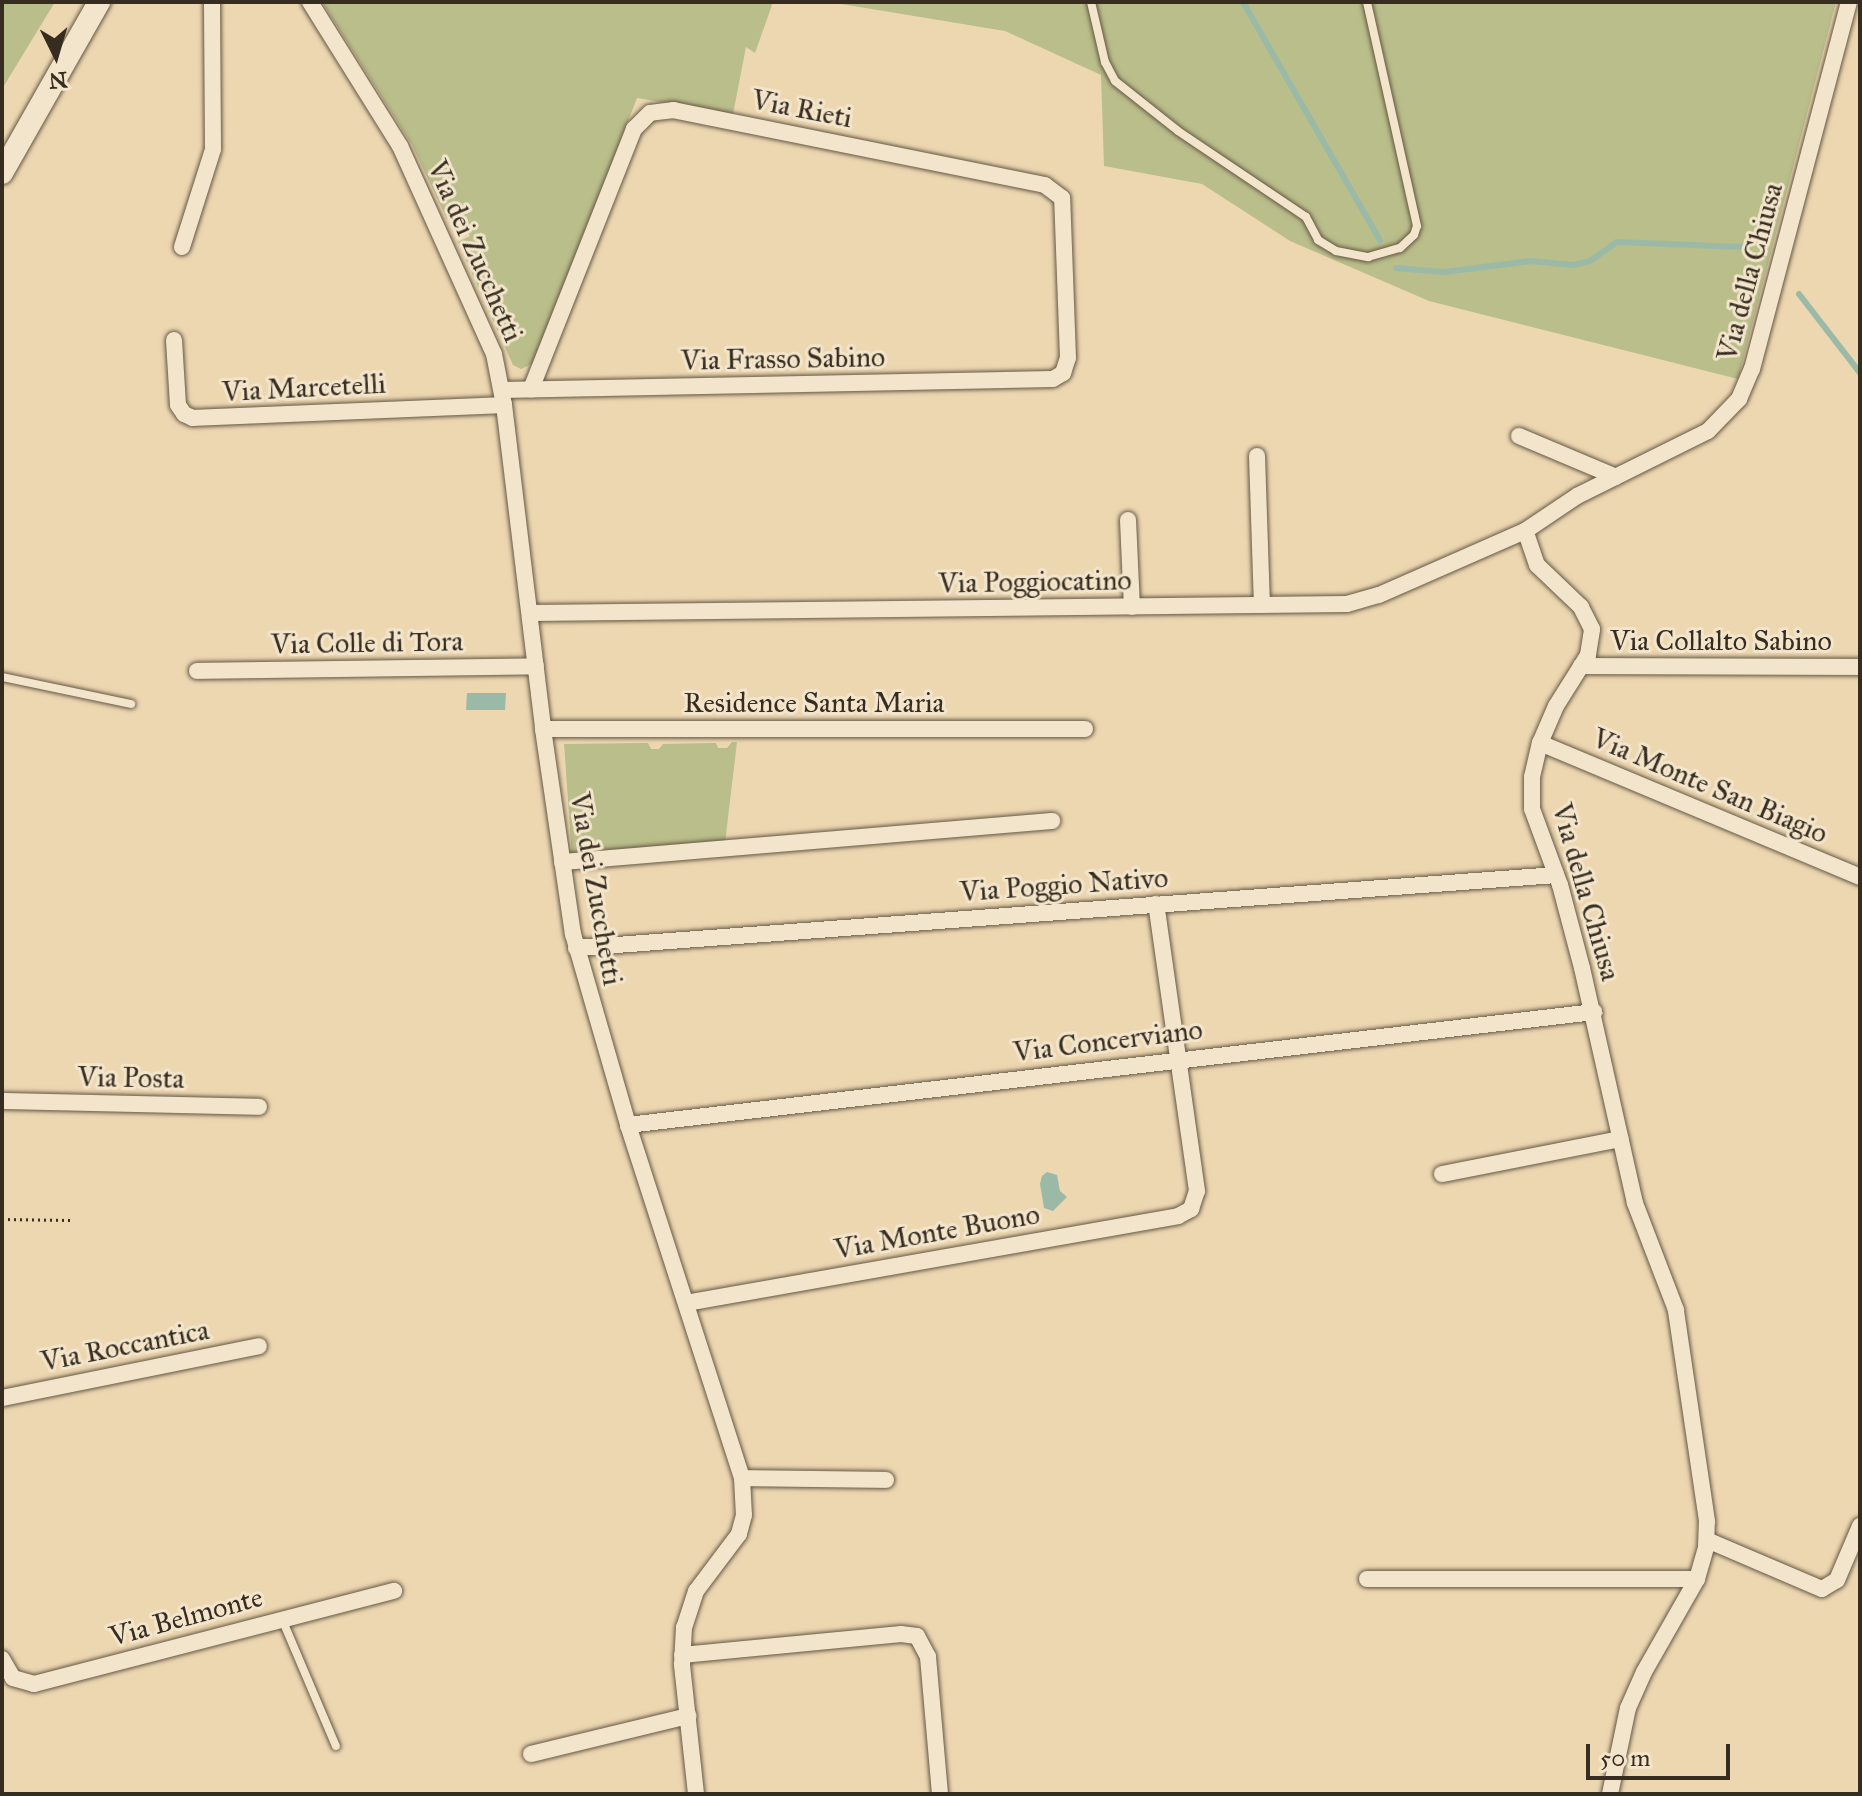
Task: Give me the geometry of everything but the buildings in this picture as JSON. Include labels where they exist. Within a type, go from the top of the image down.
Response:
[{"type":"main road","points":[[2,173],[99,2]]},
{"type":"street","points":[[182,247],[213,149],[212,2]]},
{"type":"street","name":"Via dei Zucchetti","points":[[310,2],[400,146],[487,334],[503,397],[543,729],[576,948],[628,1125],[742,1478],[744,1505],[741,1530],[734,1545],[690,1604],[682,1655],[696,1794]]},
{"type":"street","name":"Via della Chiusa","points":[[1610,1794],[1623,1725],[1634,1691],[1697,1579],[1707,1540],[1676,1310],[1667,1280],[1642,1225],[1594,1012],[1556,875],[1537,832],[1532,809],[1531,783],[1540,743],[1556,706],[1592,643],[1588,618],[1572,596],[1537,565],[1525,531],[1577,496],[1708,431],[1729,413],[1743,392],[1849,2]]},
{"type":"street","name":"Via Rieti","points":[[531,389],[637,124],[650,113],[667,109],[1054,189],[1062,198],[1065,208],[1068,358],[1063,373]]},
{"type":"street","name":"Via Marcetelli","points":[[174,340],[178,405],[184,414],[193,418],[503,397]]},
{"type":"street","name":"Via Frasso Sabino","points":[[503,397],[531,389],[1041,381],[1063,373]]},
{"type":"street","points":[[1519,436],[1616,477]]},
{"type":"street","points":[[1257,456],[1262,605]]},
{"type":"street","points":[[1128,520],[1132,607]]},
{"type":"street","name":"Via Poggiocatino","points":[[531,613],[1357,602],[1525,531]]},
{"type":"street","name":"Via Colle di Tora","points":[[197,671],[536,666]]},
{"type":"street","name":"Via Collalto Sabino","points":[[1581,666],[1860,667]]},
{"type":"street","name":"Residence Santa Maria","points":[[543,729],[1085,729]]},
{"type":"street","name":"Via Monte San Biagio","points":[[1540,743],[1860,877]]},
{"type":"street","points":[[562,862],[1052,821]]},
{"type":"street","name":"Via Poggio Nativo","points":[[576,948],[1556,875]]},
{"type":"street","points":[[1156,904],[1177,1058]]},
{"type":"street","name":"Via Concerviano","points":[[628,1125],[1177,1058],[1594,1012]]},
{"type":"street","name":"Via Monte Buono","points":[[686,1303],[1178,1216],[1194,1206],[1197,1191],[1177,1058]]},
{"type":"street","name":"Via Posta","points":[[2,1101],[259,1107]]},
{"type":"street","points":[[1442,1174],[1621,1139]]},
{"type":"street","name":"Via Roccantica","points":[[2,1398],[259,1346]]},
{"type":"street","points":[[742,1478],[886,1480]]},
{"type":"street","points":[[1707,1540],[1822,1589],[1837,1580],[1860,1526]]},
{"type":"street","points":[[1367,1579],[1697,1579]]},
{"type":"street","name":"Via Belmonte","points":[[2,1659],[13,1678],[34,1684],[394,1591]]},
{"type":"street","points":[[682,1655],[901,1634],[917,1636],[928,1657],[940,1794]]},
{"type":"street","points":[[531,1754],[688,1716]]},
{"type":"lane","points":[[1091,2],[1105,62],[1115,81],[1178,131],[1306,217],[1318,240],[1336,251],[1368,257],[1400,248],[1414,235],[1417,226],[1367,2]]},
{"type":"lane","points":[[2,677],[131,704]]},
{"type":"lane","points":[[282,1619],[336,1746]]},
{"type":"path","points":[[2,1219],[70,1220]]},
{"type":"green space","points":[[2,2],[55,2],[2,89]]},
{"type":"green space","points":[[322,2],[773,2],[755,53],[746,47],[733,114],[637,98],[534,363],[521,369],[513,365],[458,242],[470,236],[459,214],[447,219],[412,145]]},
{"type":"green space","points":[[829,2],[1836,2],[1738,379],[1429,301],[1290,241],[1202,184],[1104,166],[1101,75],[1005,31]]},
{"type":"green space","points":[[732,742],[737,742],[725,843],[572,856],[564,744],[648,743],[651,749],[659,749],[663,744],[716,743],[718,748],[727,748]]},
{"type":"shaded area","points":[[467,693],[506,693],[505,710],[466,710]]},
{"type":"shaded area","points":[[1047,1172],[1057,1175],[1060,1191],[1067,1197],[1053,1211],[1044,1208],[1040,1184]]},
{"type":"waterway","points":[[1243,2],[1380,240]]},
{"type":"waterway","points":[[1396,268],[1444,272],[1531,261],[1573,265],[1590,261],[1617,242],[1743,247]]},
{"type":"waterway","points":[[1799,294],[1860,373]]}]
